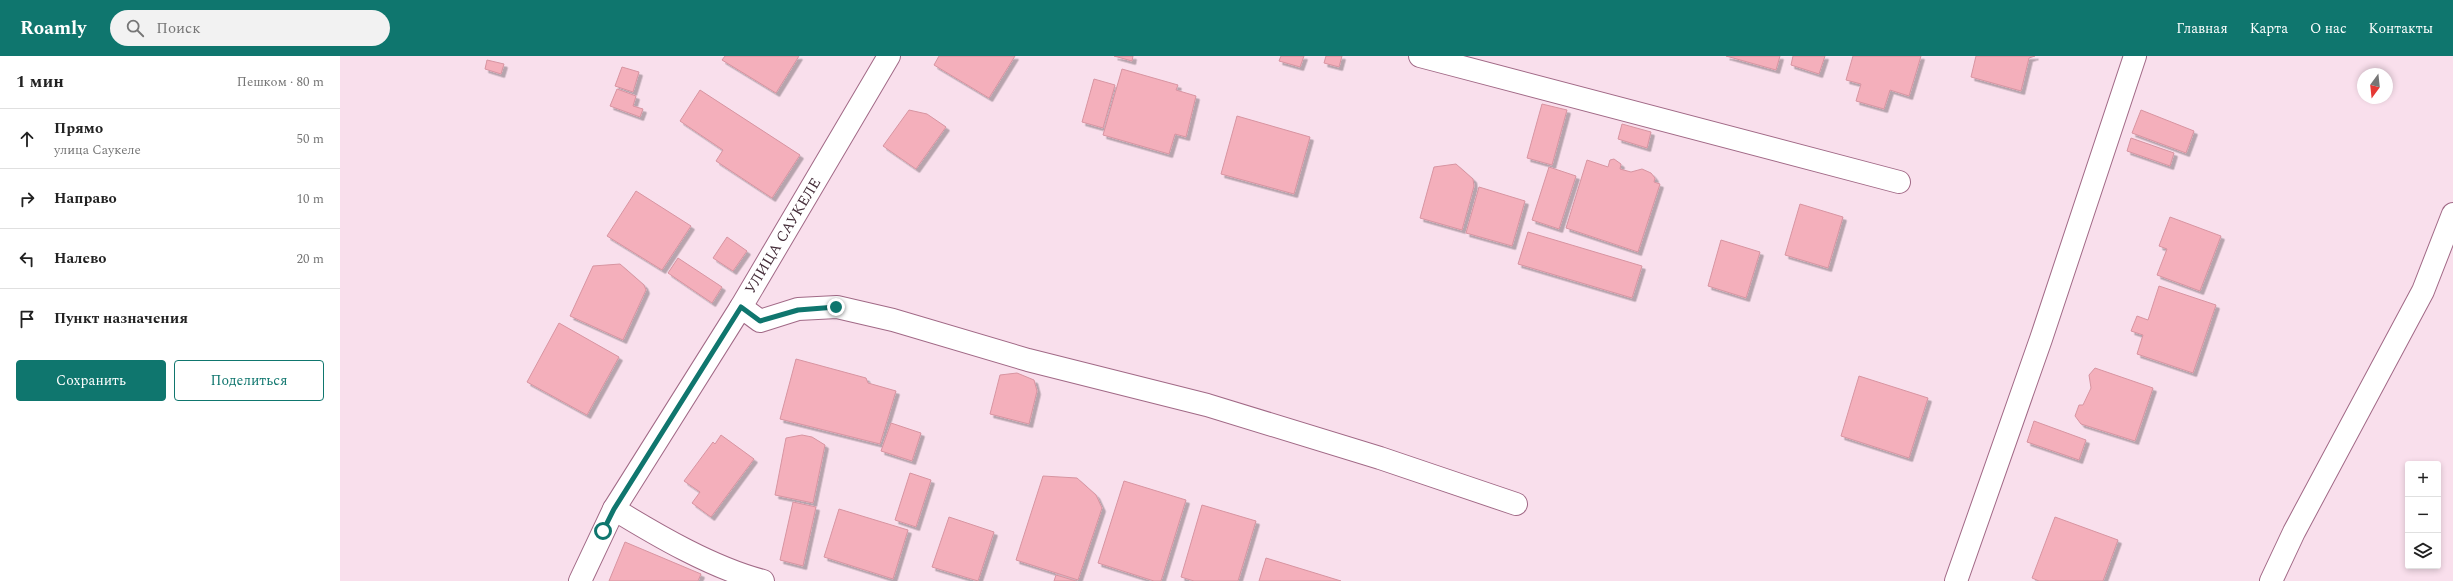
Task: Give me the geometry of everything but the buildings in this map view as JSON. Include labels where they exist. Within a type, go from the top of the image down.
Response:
[{"type":"street","name":"УЛИЦА САУКЕЛЕ","points":[[580,581],[614,509],[741,307],[889,56]]},
{"type":"street","points":[[1420,56],[1899,182]]},
{"type":"street","points":[[1956,581],[2041,340],[2134,56]]},
{"type":"street","points":[[2270,581],[2294,532],[2423,291],[2453,214]]},
{"type":"street","points":[[741,307],[760,321],[798,310],[836,307],[892,320],[1028,360],[1208,405],[1380,458],[1516,504]]},
{"type":"street","points":[[614,509],[656,535],[747,577],[763,581]]},
{"type":"route","points":[[603,531],[614,509],[741,307],[760,321],[780,317],[798,310],[836,307]]}]
